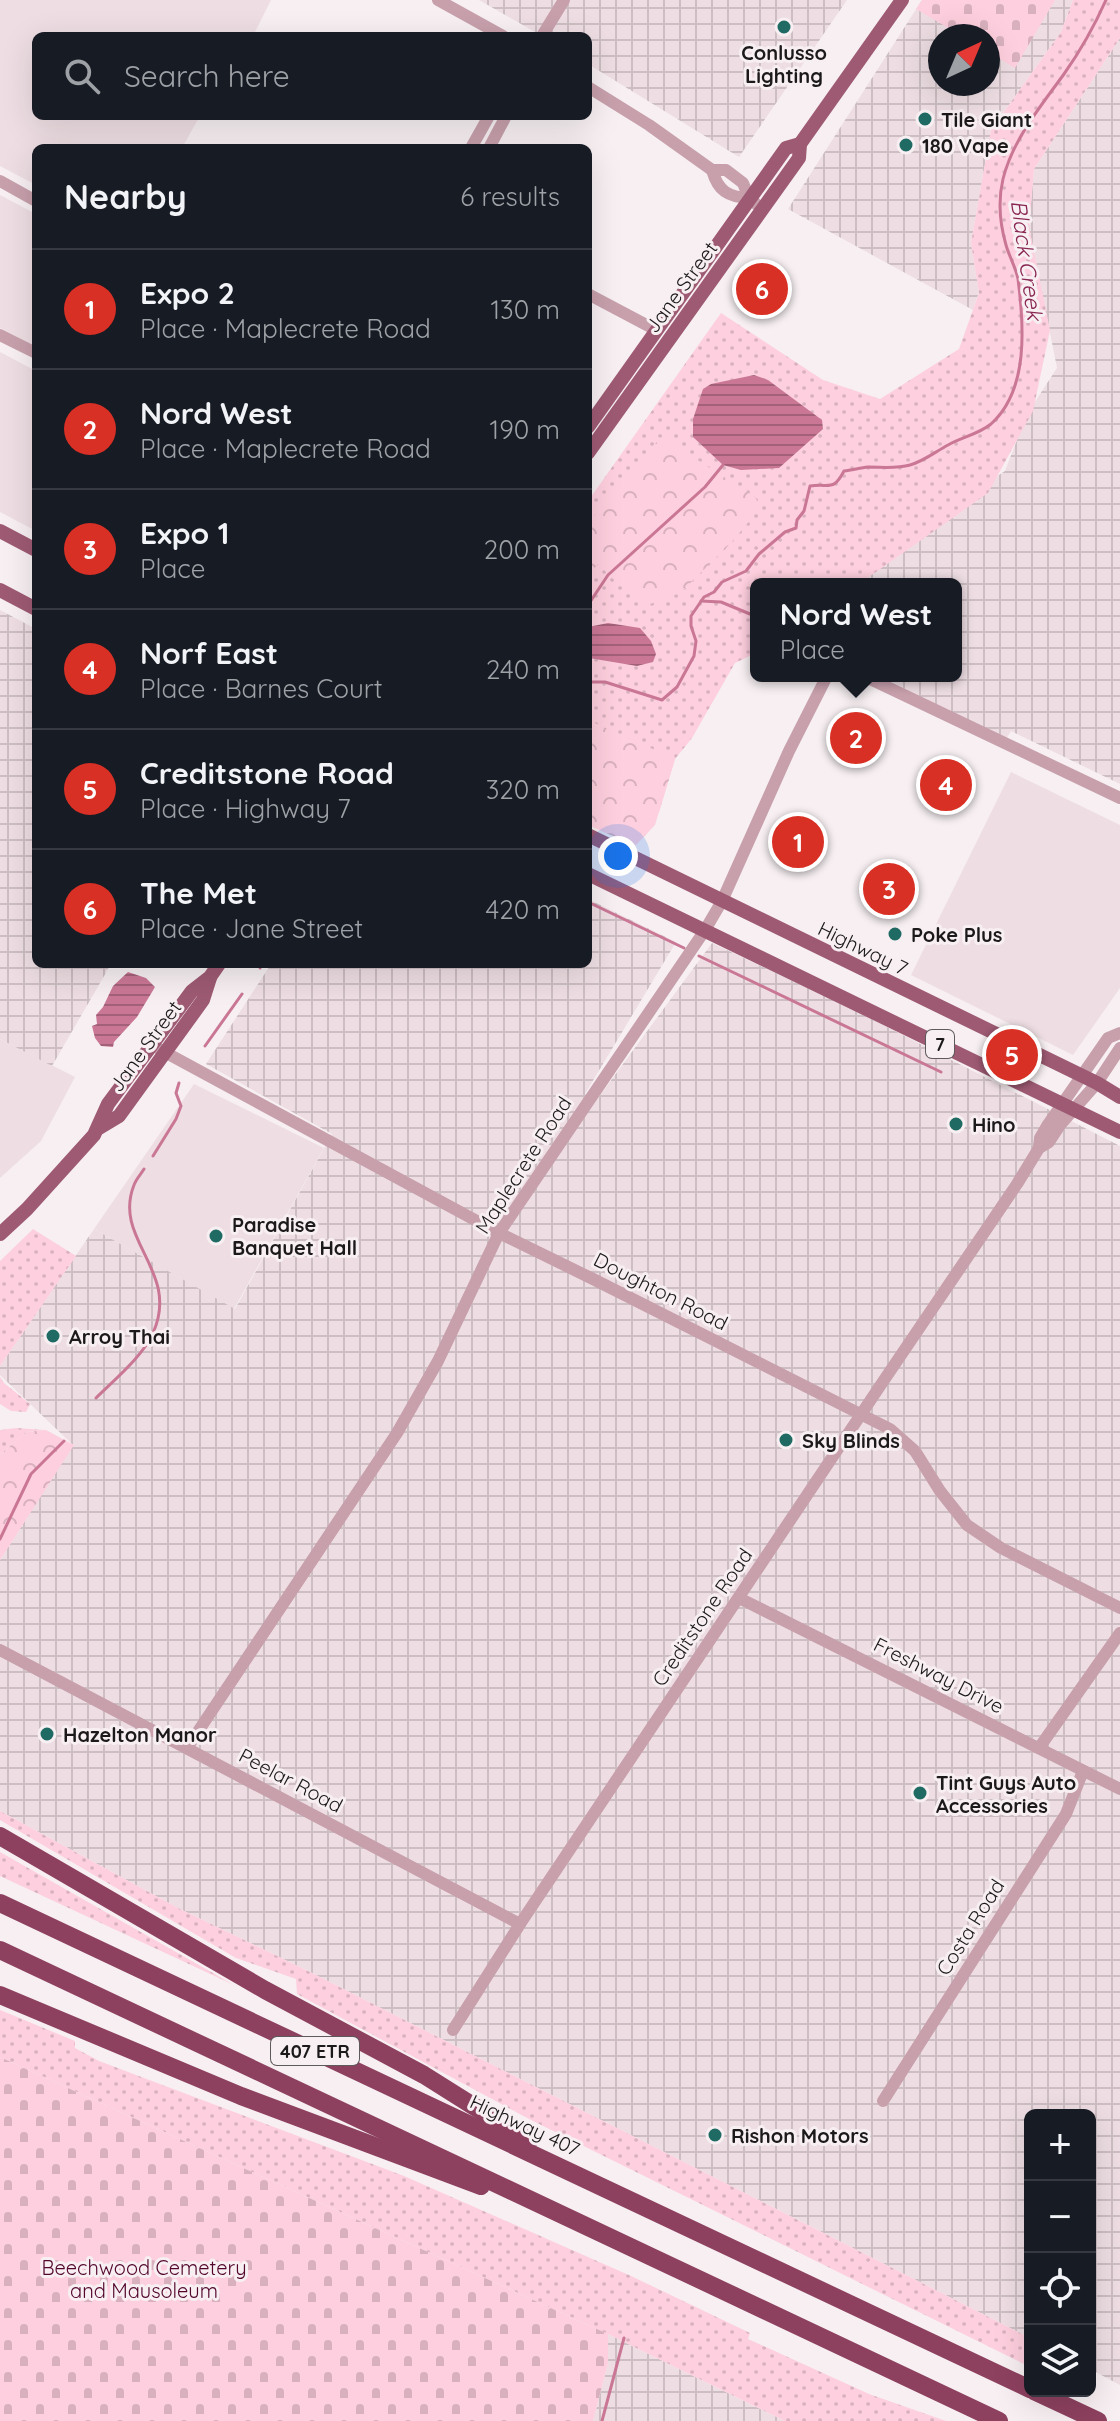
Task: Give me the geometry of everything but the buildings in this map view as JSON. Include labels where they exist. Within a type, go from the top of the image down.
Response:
[{"type":"highway","points":[[0,1836],[265,1990],[424,2075],[614,2192]]},
{"type":"highway","name":"Highway 407","points":[[5,1905],[1024,2386]]},
{"type":"highway","name":"407 ETR","points":[[0,1950],[994,2418]]},
{"type":"highway","points":[[0,1987],[90,2032]]},
{"type":"highway","points":[[0,1995],[241,2096],[562,2216]]},
{"type":"highway","name":"Highway 407","points":[[1047,2397],[1098,2421]]},
{"type":"main road","name":"Jane Street","points":[[592,447],[799,158],[800,144],[902,0]]},
{"type":"main road","name":"Jane Street","points":[[592,421],[786,148],[800,144]]},
{"type":"main road","points":[[0,531],[32,548]]},
{"type":"main road","points":[[0,590],[32,607]]},
{"type":"main road","name":"Highway 7","points":[[592,837],[1120,1097]]},
{"type":"main road","name":"7","points":[[592,876],[1120,1132]]},
{"type":"main road","name":"Jane Street","points":[[0,1234],[27,1209],[99,1128],[108,1104],[159,1049],[192,991],[216,968]]},
{"type":"street","points":[[438,0],[496,32]]},
{"type":"street","points":[[544,32],[564,0]]},
{"type":"street","points":[[592,89],[712,170],[716,184],[734,197],[749,198],[762,209]]},
{"type":"street","points":[[473,144],[487,120]]},
{"type":"street","points":[[491,144],[504,120]]},
{"type":"street","points":[[0,181],[32,199]]},
{"type":"street","points":[[592,296],[656,330]]},
{"type":"street","points":[[0,335],[32,351]]},
{"type":"street","name":"Maplecrete Road","points":[[187,1748],[390,1445],[438,1361],[499,1233],[705,930],[722,901],[789,751],[824,682]]},
{"type":"street","points":[[877,682],[1120,798]]},
{"type":"street","name":"Creditstone Road","points":[[1068,1107],[1082,1076],[1108,1038],[1120,1033]]},
{"type":"street","name":"Creditstone Road","points":[[453,2030],[520,1924],[1017,1184],[1039,1148],[1040,1138],[1068,1107],[1097,1083],[1120,1048]]},
{"type":"street","name":"Doughton Road","points":[[159,1049],[499,1233],[890,1429],[909,1444],[967,1525],[1001,1548],[1120,1608]]},
{"type":"street","name":"Freshway Drive","points":[[739,1598],[1120,1789]]},
{"type":"street","points":[[1039,1748],[1120,1633]]},
{"type":"street","name":"Peelar Road","points":[[0,1650],[520,1924]]},
{"type":"street","name":"Costa Road","points":[[883,2101],[1066,1814],[1083,1771]]},
{"type":"shaded area","points":[[0,0],[271,0],[255,32],[32,32],[32,120],[198,120],[184,144],[32,144],[32,183],[0,166]]},
{"type":"shaded area","points":[[479,0],[847,0],[739,157],[592,66],[592,32],[535,32]]},
{"type":"shaded area","points":[[922,0],[1073,0],[1061,32],[991,130],[971,243],[979,292],[973,310],[788,209]]},
{"type":"shaded area","points":[[1120,38],[1120,784],[1011,731],[1005,741],[892,682],[962,682],[962,578],[844,578],[1005,471],[1027,414],[1057,368],[1029,227],[1034,169]]},
{"type":"shaded area","points":[[0,195],[32,212],[32,345],[0,328]]},
{"type":"shaded area","points":[[0,352],[32,369],[32,529],[0,512]]},
{"type":"shaded area","points":[[754,375],[768,380],[822,420],[823,429],[779,468],[741,470],[723,465],[693,437],[693,419],[703,389],[711,384]]},
{"type":"shaded area","points":[[0,610],[32,627],[32,968],[109,968],[52,1066],[0,1039]]},
{"type":"shaded area","points":[[608,623],[640,628],[651,641],[656,654],[653,662],[637,666],[592,658],[592,626]]},
{"type":"shaded area","points":[[1011,772],[1120,825],[1120,988],[1073,1055],[911,975]]},
{"type":"shaded area","points":[[592,901],[676,942],[585,1094],[598,1098],[712,943],[844,1005],[1120,1146],[1120,2385],[1096,2372],[1096,2109],[1024,2109],[1024,2335],[178,1908],[0,1811],[0,1560],[73,1445],[0,1375],[0,1366],[94,1229],[235,1309],[332,1134],[206,1064],[268,968],[592,968]]},
{"type":"shaded area","points":[[128,972],[146,978],[155,987],[137,1017],[113,1047],[101,1046],[92,1026],[97,1024],[96,1015],[113,986]]},
{"type":"shaded area","points":[[0,1039],[75,1077],[41,1141],[0,1178]]},
{"type":"shaded area","points":[[194,1084],[324,1148],[234,1309],[94,1229]]},
{"type":"shaded area","points":[[608,2334],[785,2421],[593,2421],[608,2363]]},
{"type":"green space","points":[[922,0],[1055,0],[1015,68],[1000,59],[1000,24],[942,24],[916,9]]},
{"type":"green space","points":[[1073,0],[1120,0],[1120,38],[1034,169],[1029,227],[1050,330],[1033,411],[988,493],[868,578],[750,578],[750,656],[735,663],[692,738],[675,759],[659,812],[592,824],[592,495],[721,313],[823,380],[880,399],[959,349],[979,293],[971,243],[991,130],[1061,32]]},
{"type":"green space","points":[[661,437],[754,496],[758,502],[751,519],[731,543],[680,593],[642,607],[598,564],[592,571],[592,518]]},
{"type":"green space","points":[[592,722],[675,759],[655,825],[635,846],[592,827]]},
{"type":"green space","points":[[33,1229],[76,1256],[0,1366],[0,1261]]},
{"type":"green space","points":[[0,1377],[30,1404],[26,1412],[11,1411],[0,1404]]},
{"type":"green space","points":[[0,1430],[46,1430],[26,1432],[0,1455]]},
{"type":"green space","points":[[46,1430],[74,1445],[0,1560],[0,1455],[26,1432]]},
{"type":"green space","points":[[0,1811],[178,1908],[1024,2335],[1024,2364],[529,2119],[297,1994],[296,1979],[236,1958],[0,1820]]},
{"type":"green space","points":[[0,1852],[234,1985],[0,1876]]},
{"type":"green space","points":[[0,2010],[75,2041],[75,2048],[99,2061],[404,2176],[631,2276],[750,2333],[748,2339],[869,2394],[946,2421],[785,2421],[608,2334],[0,2057]]},
{"type":"green space","name":"Beechwood Cemetery and Mausoleum","points":[[0,2057],[608,2334],[608,2363],[593,2421],[0,2421]]},
{"type":"waterway","name":"Black Creek","points":[[592,682],[605,682],[662,700],[677,687],[694,656],[696,641],[691,616],[704,597],[714,592],[722,582],[746,571],[759,554],[785,532],[796,528],[810,486],[834,484],[844,471],[915,463],[991,424],[1003,410],[1018,375],[1022,336],[1018,279],[1001,220],[1003,179],[1021,137],[1076,56],[1106,0]]},
{"type":"waterway","points":[[592,599],[608,575],[705,487],[723,465]]},
{"type":"waterway","points":[[701,601],[721,602],[750,614]]},
{"type":"waterway","points":[[592,904],[684,948]]},
{"type":"waterway","points":[[699,956],[941,1072]]},
{"type":"waterway","name":"Black Creek","points":[[205,1046],[242,994]]},
{"type":"waterway","name":"Black Creek","points":[[153,1156],[181,1106],[176,1093],[179,1083]]},
{"type":"waterway","name":"Black Creek","points":[[96,1398],[148,1342],[159,1311],[159,1291],[132,1223],[130,1205],[135,1183],[144,1169]]},
{"type":"waterway","name":"Black Creek","points":[[0,1539],[31,1474],[64,1441]]},
{"type":"waterway","points":[[602,2421],[624,2338]]},
{"type":"place","name":"Conlusso Lighting","points":[[784,27]]},
{"type":"place","name":"Tile Giant","points":[[925,119]]},
{"type":"place","name":"180 Vape","points":[[906,145]]},
{"type":"place","name":"The Met","points":[[762,289]]},
{"type":"place","name":"Nord West","points":[[856,738]]},
{"type":"place","name":"Norf East","points":[[946,785]]},
{"type":"place","name":"Expo 2","points":[[798,842]]},
{"type":"place","name":"Expo 1","points":[[889,889]]},
{"type":"place","name":"Poke Plus","points":[[895,934]]},
{"type":"place","name":"Creditstone Road","points":[[1012,1055]]},
{"type":"place","name":"Hino","points":[[956,1124]]},
{"type":"place","name":"Paradise Banquet Hall","points":[[216,1236]]},
{"type":"place","name":"Arroy Thai","points":[[53,1336]]},
{"type":"place","name":"Sky Blinds","points":[[786,1440]]},
{"type":"place","name":"Hazelton Manor","points":[[47,1734]]},
{"type":"place","name":"Tint Guys Auto Accessories","points":[[920,1793]]},
{"type":"place","name":"Rishon Motors","points":[[715,2135]]}]
